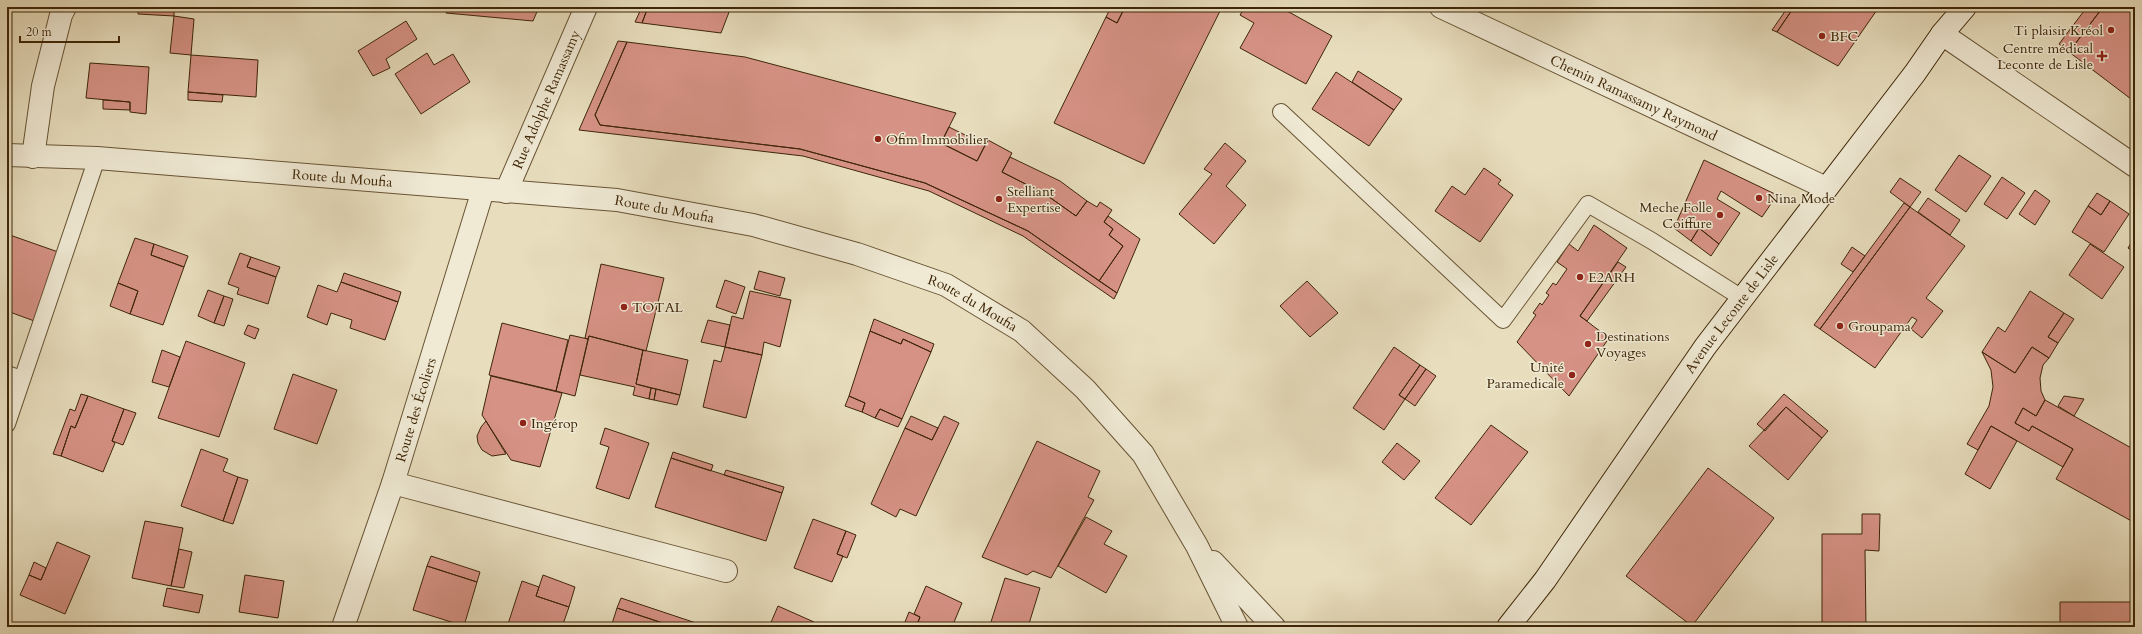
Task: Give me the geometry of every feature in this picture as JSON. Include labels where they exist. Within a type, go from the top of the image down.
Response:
[{"type":"street","points":[[33,157],[43,86],[64,7]]},
{"type":"street","name":"Rue Adolphe Ramassamy","points":[[506,192],[586,7]]},
{"type":"street","name":"Chemin Ramassamy Raymond","points":[[1441,7],[1826,188]]},
{"type":"street","name":"Avenue Leconte de Lisle","points":[[1508,627],[1545,580],[1705,347],[1915,73],[1942,34],[1965,7]]},
{"type":"street","points":[[1942,34],[2135,166]]},
{"type":"street","name":"Route du Moufia","points":[[7,155],[97,158],[617,200],[753,226],[858,254],[946,285],[1022,331],[1085,389],[1143,454],[1198,546],[1237,627]]},
{"type":"street","name":"Route des Écoliers","points":[[343,627],[393,484],[483,190]]},
{"type":"street","points":[[393,484],[726,571]]},
{"type":"street","name":"Route du Moufia","points":[[1198,546],[1274,627]]},
{"type":"lane","points":[[1281,112],[1503,320],[1588,204],[1652,240],[1742,298]]},
{"type":"lane","points":[[7,424],[97,158]]},
{"type":"lane","points":[[7,374],[22,379]]},
{"type":"building","points":[[7,7],[12,7],[7,36]]},
{"type":"building","points":[[138,7],[174,7],[174,16],[138,14]]},
{"type":"building","points":[[448,7],[539,7],[533,21],[446,13]]},
{"type":"building","points":[[635,7],[648,7],[642,23],[635,22],[641,9]]},
{"type":"building","points":[[648,7],[731,7],[721,33],[642,23]]},
{"type":"building","points":[[1111,7],[1125,7],[1117,23],[1106,17]]},
{"type":"building","points":[[1125,7],[1222,7],[1144,164],[1054,123],[1106,17],[1117,23]]},
{"type":"building","points":[[1245,7],[1280,7],[1332,36],[1306,84],[1240,48],[1254,23],[1240,15]]},
{"type":"building","points":[[1788,7],[1794,7],[1777,32],[1772,30]]},
{"type":"building","points":[[1794,7],[1879,7],[1838,66],[1777,32]]},
{"type":"building","points":[[2087,7],[2103,7],[2069,52],[2059,44]]},
{"type":"building","points":[[2103,7],[2135,7],[2135,102],[2069,52]]},
{"type":"building","points":[[174,16],[194,19],[191,55],[170,53]]},
{"type":"building","points":[[406,21],[417,39],[386,59],[390,68],[373,76],[358,51]]},
{"type":"building","points":[[618,41],[627,42],[595,115],[600,125],[800,149],[925,183],[1028,231],[1117,293],[1114,299],[1023,236],[929,191],[803,156],[579,130]]},
{"type":"building","points":[[627,42],[745,57],[956,113],[941,143],[977,161],[988,140],[1012,153],[1002,172],[1045,194],[1076,216],[1087,201],[1097,207],[1100,202],[1112,210],[1104,222],[1113,229],[1109,235],[1123,246],[1099,281],[1028,231],[925,183],[800,149],[600,125],[595,115]]},
{"type":"building","points":[[427,53],[434,65],[453,54],[470,82],[421,114],[395,74]]},
{"type":"building","points":[[191,55],[258,60],[256,97],[188,92]]},
{"type":"building","points":[[90,63],[149,67],[146,114],[130,112],[130,102],[86,98]]},
{"type":"building","points":[[1358,71],[1402,99],[1394,110],[1352,82]]},
{"type":"building","points":[[1336,72],[1394,110],[1369,146],[1312,109]]},
{"type":"building","points":[[188,92],[223,95],[222,102],[188,100]]},
{"type":"building","points":[[103,100],[130,102],[130,110],[103,109]]},
{"type":"building","points":[[949,127],[985,145],[977,161],[941,143]]},
{"type":"building","points":[[1225,143],[1246,161],[1226,186],[1246,205],[1214,244],[1179,214],[1212,174],[1204,169]]},
{"type":"building","points":[[1959,155],[1991,176],[1966,212],[1935,190]]},
{"type":"building","points":[[1010,157],[1060,181],[1087,201],[1076,216],[1045,194],[1002,172]]},
{"type":"building","points":[[1704,160],[1777,195],[1762,217],[1721,191],[1717,199],[1740,213],[1719,244],[1699,228],[1691,241],[1674,228]]},
{"type":"building","points":[[1484,168],[1501,180],[1498,184],[1513,195],[1480,242],[1435,211],[1452,186],[1465,195]]},
{"type":"building","points":[[2002,177],[2025,193],[2007,219],[1984,204]]},
{"type":"building","points":[[1900,178],[1921,192],[1910,207],[1890,192]]},
{"type":"building","points":[[2035,190],[2050,201],[2035,225],[2019,214]]},
{"type":"building","points":[[2097,193],[2110,201],[2101,215],[2088,206]]},
{"type":"building","points":[[1928,198],[1960,220],[1950,235],[1918,212]]},
{"type":"building","points":[[2110,201],[2129,214],[2104,252],[2072,232],[2088,206],[2101,215]]},
{"type":"building","points":[[1904,203],[1910,207],[1820,329],[1814,325]]},
{"type":"building","points":[[1910,207],[1965,246],[1926,298],[1943,311],[1922,338],[1911,329],[1917,320],[1912,317],[1875,368],[1820,329]]},
{"type":"building","points":[[1108,216],[1140,239],[1117,293],[1099,281],[1123,246],[1109,235],[1113,229],[1104,222]]},
{"type":"building","points":[[1594,225],[1627,248],[1580,316],[1609,338],[1569,396],[1517,342],[1536,315],[1533,313],[1540,303],[1542,305],[1549,295],[1546,293],[1553,283],[1556,285],[1567,269],[1557,262],[1569,244],[1578,251]]},
{"type":"building","points":[[1699,228],[1719,244],[1711,256],[1691,241]]},
{"type":"building","points":[[7,234],[61,253],[37,322],[7,311]]},
{"type":"building","points":[[2135,237],[2135,253],[2128,248]]},
{"type":"building","points":[[135,238],[154,244],[151,255],[184,267],[163,325],[130,314],[138,291],[118,283]]},
{"type":"building","points":[[154,244],[188,256],[184,267],[151,255]]},
{"type":"building","points":[[2090,244],[2124,267],[2102,299],[2069,275]]},
{"type":"building","points":[[1852,247],[1865,256],[1853,272],[1841,264]]},
{"type":"building","points":[[240,253],[251,257],[247,267],[276,277],[268,304],[237,294],[239,288],[228,284]]},
{"type":"building","points":[[251,257],[280,267],[276,277],[247,267]]},
{"type":"building","points":[[1618,262],[1626,267],[1587,321],[1580,316]]},
{"type":"building","points":[[601,264],[664,278],[646,351],[589,336],[588,339],[585,338]]},
{"type":"building","points":[[759,271],[785,278],[780,296],[754,289]]},
{"type":"building","points":[[344,273],[401,292],[398,302],[341,282]]},
{"type":"building","points":[[725,280],[745,287],[736,314],[716,307]]},
{"type":"building","points":[[1307,281],[1338,313],[1310,337],[1280,306]]},
{"type":"building","points":[[341,282],[398,302],[385,340],[350,328],[352,320],[331,313],[327,325],[307,317],[318,285],[337,292]]},
{"type":"building","points":[[118,283],[138,291],[130,314],[110,306]]},
{"type":"building","points":[[208,290],[224,296],[214,323],[198,316]]},
{"type":"building","points":[[750,291],[791,300],[780,347],[764,342],[762,355],[725,347],[732,316],[743,319]]},
{"type":"building","points":[[2030,291],[2064,313],[2048,337],[2058,343],[2049,358],[2032,347],[2015,373],[1982,352],[1998,327],[2005,332]]},
{"type":"building","points":[[224,296],[233,299],[224,326],[214,323]]},
{"type":"building","points":[[2064,313],[2074,319],[2058,343],[2048,337]]},
{"type":"building","points":[[874,319],[934,344],[931,352],[903,339],[901,344],[870,331]]},
{"type":"building","points":[[708,320],[730,325],[725,347],[701,342]]},
{"type":"building","points":[[502,323],[568,340],[556,391],[489,375]]},
{"type":"building","points":[[248,325],[259,329],[255,339],[244,334]]},
{"type":"building","points":[[870,331],[901,344],[903,339],[931,352],[902,419],[880,409],[875,418],[862,412],[865,403],[849,396]]},
{"type":"building","points":[[570,335],[588,339],[575,396],[556,391]]},
{"type":"building","points":[[589,336],[643,350],[636,384],[651,388],[649,399],[633,395],[635,387],[580,375]]},
{"type":"building","points":[[186,341],[245,363],[219,437],[158,418]]},
{"type":"building","points":[[725,347],[762,355],[746,418],[703,407],[714,360],[721,362]]},
{"type":"building","points":[[1394,347],[1420,365],[1399,395],[1405,399],[1384,430],[1353,408]]},
{"type":"building","points":[[2032,347],[2049,358],[2043,365],[2040,378],[2041,391],[2045,400],[2036,416],[2023,408],[2015,423],[2029,431],[2032,426],[2073,449],[2063,467],[1991,426],[1978,450],[1967,444],[1989,406],[1993,387],[1991,370],[1982,352],[2015,373]]},
{"type":"building","points":[[162,350],[180,357],[169,387],[152,382]]},
{"type":"building","points":[[643,350],[688,360],[680,395],[636,384]]},
{"type":"building","points":[[1420,365],[1426,369],[1405,399],[1399,395]]},
{"type":"building","points":[[1426,369],[1436,376],[1415,406],[1405,399]]},
{"type":"building","points":[[293,374],[337,390],[317,444],[274,429]]},
{"type":"building","points":[[491,376],[562,393],[540,467],[511,460],[482,415]]},
{"type":"building","points":[[651,388],[656,389],[654,400],[649,399]]},
{"type":"building","points":[[656,389],[680,395],[677,405],[654,400]]},
{"type":"building","points":[[81,394],[88,396],[75,428],[71,426],[61,456],[53,454],[70,409],[75,411]]},
{"type":"building","points":[[1784,394],[1828,431],[1822,438],[1786,407],[1765,431],[1757,424]]},
{"type":"building","points":[[88,396],[124,409],[112,441],[115,443],[103,472],[61,456],[71,426],[75,428]]},
{"type":"building","points":[[849,396],[865,403],[862,412],[845,406]]},
{"type":"building","points":[[2064,396],[2084,399],[2074,416],[2058,406]]},
{"type":"building","points":[[2045,400],[2135,450],[2135,523],[2056,479],[2073,449],[2032,426],[2029,431],[2015,423],[2023,408],[2036,416]]},
{"type":"building","points":[[1786,407],[1822,438],[1788,480],[1749,446]]},
{"type":"building","points":[[124,409],[136,413],[123,445],[112,441]]},
{"type":"building","points":[[880,409],[902,419],[898,427],[875,418]]},
{"type":"building","points":[[911,416],[938,428],[932,440],[905,428]]},
{"type":"building","points":[[944,416],[959,423],[916,516],[900,509],[896,517],[871,504],[905,428],[932,440]]},
{"type":"building","points":[[486,421],[506,454],[492,456],[482,450],[478,443],[477,436],[481,427]]},
{"type":"building","points":[[1491,425],[1528,452],[1471,525],[1435,498]]},
{"type":"building","points":[[1991,426],[2017,441],[1990,489],[1965,474]]},
{"type":"building","points":[[605,428],[649,443],[629,499],[596,488],[609,447],[600,444]]},
{"type":"building","points":[[1037,441],[1100,471],[1088,497],[1094,500],[1051,578],[1033,571],[1027,575],[982,557]]},
{"type":"building","points":[[1397,443],[1420,461],[1404,480],[1382,462]]},
{"type":"building","points":[[201,449],[228,459],[223,471],[238,477],[223,521],[181,506]]},
{"type":"building","points":[[673,452],[713,465],[711,471],[671,458]]},
{"type":"building","points":[[671,458],[782,493],[766,541],[655,507]]},
{"type":"building","points":[[1708,468],[1774,518],[1692,626],[1626,576]]},
{"type":"building","points":[[726,470],[784,487],[782,493],[724,475]]},
{"type":"building","points":[[238,477],[248,480],[233,524],[223,521]]},
{"type":"building","points":[[1862,514],[1880,514],[1879,551],[1865,550],[1866,627],[1822,627],[1822,534],[1862,534]]},
{"type":"building","points":[[1086,517],[1112,531],[1104,544],[1127,556],[1106,593],[1058,566]]},
{"type":"building","points":[[813,519],[846,531],[837,554],[843,556],[832,582],[794,568]]},
{"type":"building","points":[[145,521],[183,528],[171,586],[132,578]]},
{"type":"building","points":[[846,531],[856,535],[847,558],[837,554]]},
{"type":"building","points":[[57,542],[90,556],[65,614],[20,595],[29,575],[41,580]]},
{"type":"building","points":[[179,549],[192,552],[184,588],[171,586]]},
{"type":"building","points":[[431,556],[480,572],[477,582],[427,566]]},
{"type":"building","points":[[34,562],[46,568],[41,580],[29,575]]},
{"type":"building","points":[[427,566],[477,582],[464,626],[413,610]]},
{"type":"building","points":[[245,575],[284,581],[278,618],[239,612]]},
{"type":"building","points":[[543,575],[575,587],[569,607],[536,596]]},
{"type":"building","points":[[1005,578],[1040,588],[1028,627],[990,625]]},
{"type":"building","points":[[522,581],[539,587],[536,596],[569,607],[562,627],[507,627]]},
{"type":"building","points":[[926,586],[962,603],[952,627],[916,627],[920,617],[914,614]]},
{"type":"building","points":[[167,588],[203,595],[199,613],[163,606]]},
{"type":"building","points":[[621,598],[708,627],[675,627],[617,608]]},
{"type":"building","points":[[2060,602],[2135,602],[2135,627],[2060,627]]},
{"type":"building","points":[[778,606],[814,622],[811,627],[769,627]]},
{"type":"building","points":[[617,608],[675,627],[611,627]]},
{"type":"building","points":[[909,612],[920,617],[916,627],[903,627]]},
{"type":"place","name":"Ti plaisir Kréol","points":[[2111,30]]},
{"type":"place","name":"BFC","points":[[1822,36]]},
{"type":"place","name":"Centre médical Leconte de Lisle","points":[[2102,56]]},
{"type":"place","name":"Ofim Immobilier","points":[[878,139]]},
{"type":"place","name":"Nina Mode","points":[[1759,198]]},
{"type":"place","name":"Stelliant Expertise","points":[[999,199]]},
{"type":"place","name":"Meche Folle Coiffure","points":[[1720,215]]},
{"type":"place","name":"E2ARH","points":[[1580,277]]},
{"type":"place","name":"TOTAL","points":[[624,307]]},
{"type":"place","name":"Groupama","points":[[1840,326]]},
{"type":"place","name":"Destinations Voyages","points":[[1588,344]]},
{"type":"place","name":"Unité Paramedicale","points":[[1572,375]]},
{"type":"place","name":"Ingérop","points":[[523,423]]}]
